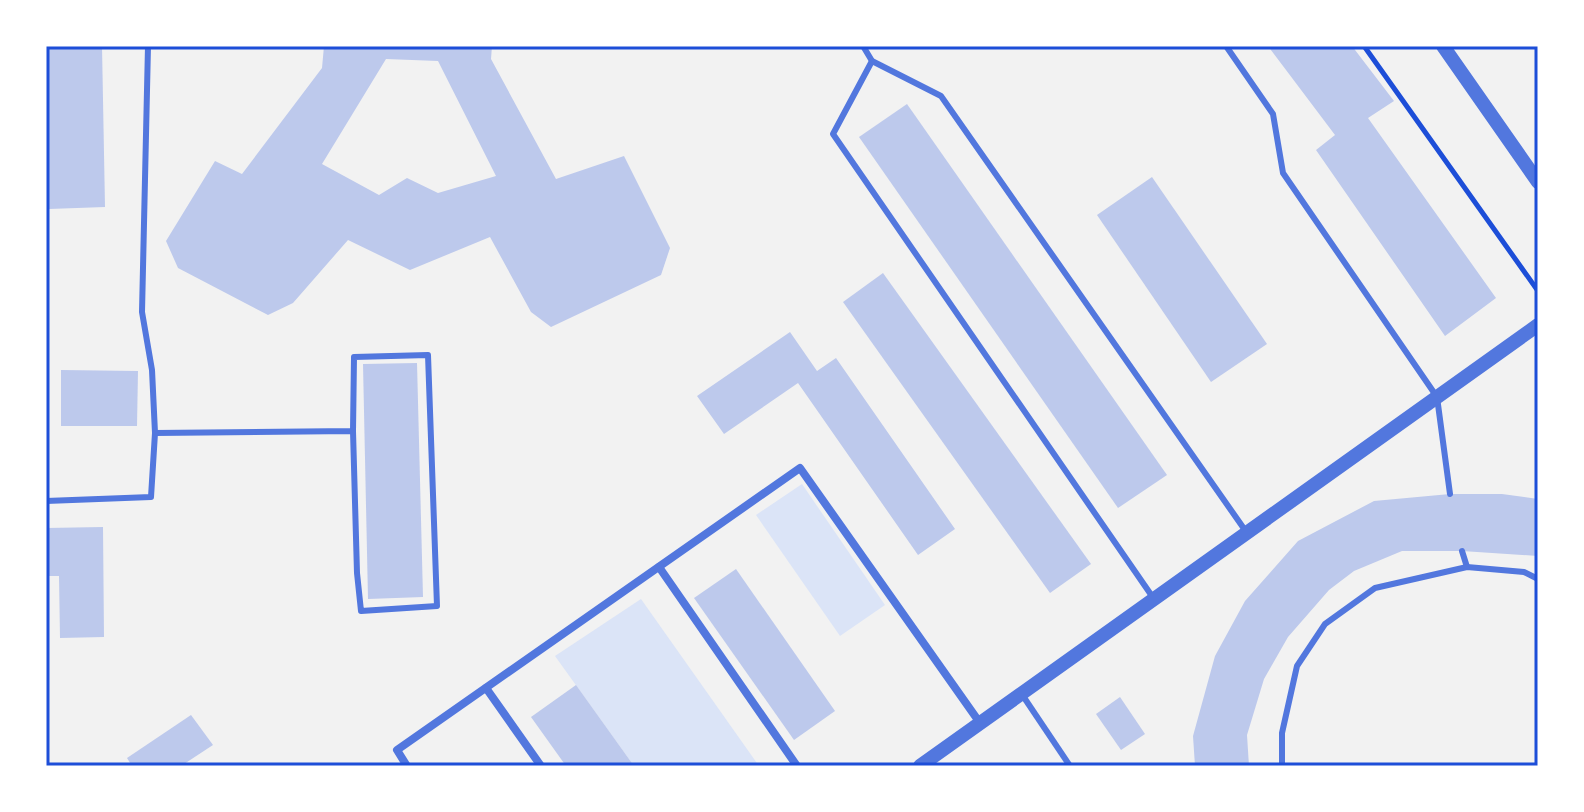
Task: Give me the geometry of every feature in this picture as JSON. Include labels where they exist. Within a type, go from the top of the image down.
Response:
[{"type":"street","points":[[1443,46],[1538,182]]},
{"type":"street","points":[[920,766],[1538,325]]},
{"type":"street","points":[[407,766],[397,750],[800,468],[980,723]]},
{"type":"street","points":[[659,567],[797,766]]},
{"type":"street","points":[[486,688],[541,766]]},
{"type":"lane","points":[[46,501],[151,497],[155,433],[152,370],[142,312],[148,46]]},
{"type":"lane","points":[[863,46],[872,61],[941,96],[1247,533]]},
{"type":"lane","points":[[1226,46],[1273,114],[1283,173],[1437,397],[1450,494]]},
{"type":"lane","points":[[872,61],[833,134],[1154,599]]},
{"type":"lane","points":[[428,355],[437,606],[361,611],[353,431],[354,357],[428,355]]},
{"type":"lane","points":[[155,433],[353,431]]},
{"type":"lane","points":[[1462,551],[1467,567]]},
{"type":"lane","points":[[1282,766],[1282,733],[1297,666],[1325,624],[1375,588],[1467,567],[1524,572],[1538,579]]},
{"type":"lane","points":[[1021,693],[1070,766]]},
{"type":"path","points":[[1364,46],[1538,291]]},
{"type":"shaded area","points":[[802,484],[885,605],[840,636],[756,515]]},
{"type":"shaded area","points":[[641,599],[759,766],[634,766],[555,656]]},
{"type":"building","points":[[46,46],[102,46],[105,207],[49,209]]},
{"type":"building","points":[[324,46],[492,46],[491,59],[556,179],[624,156],[670,248],[661,275],[551,327],[531,312],[490,237],[410,270],[348,240],[293,303],[268,315],[178,268],[166,241],[215,161],[242,174],[322,68]],"holes":[[[386,59],[438,61],[496,176],[438,193],[407,178],[379,195],[322,164]]]},
{"type":"building","points":[[1268,46],[1352,46],[1394,101],[1368,118],[1496,298],[1445,336],[1316,150],[1335,135]]},
{"type":"building","points":[[907,104],[1167,475],[1118,508],[859,137]]},
{"type":"building","points":[[1152,177],[1267,344],[1211,382],[1097,215]]},
{"type":"building","points":[[883,273],[1091,564],[1050,593],[843,302]]},
{"type":"building","points":[[790,332],[817,371],[836,358],[955,529],[918,555],[798,383],[724,434],[697,396]]},
{"type":"building","points":[[417,363],[423,597],[368,599],[363,364]]},
{"type":"building","points":[[61,370],[138,371],[137,426],[61,426]]},
{"type":"building","points":[[1450,494],[1502,494],[1538,499],[1538,556],[1402,551],[1354,571],[1329,590],[1288,637],[1264,679],[1247,735],[1249,766],[1195,766],[1193,736],[1215,656],[1245,601],[1298,541],[1374,501]]},
{"type":"building","points":[[103,527],[104,637],[60,638],[59,576],[46,576],[46,528]]},
{"type":"building","points":[[736,569],[835,711],[794,740],[694,598]]},
{"type":"building","points":[[576,685],[634,766],[566,766],[531,717]]},
{"type":"building","points":[[1120,697],[1145,734],[1121,750],[1096,714]]},
{"type":"building","points":[[191,715],[213,745],[181,766],[132,766],[127,758]]}]
